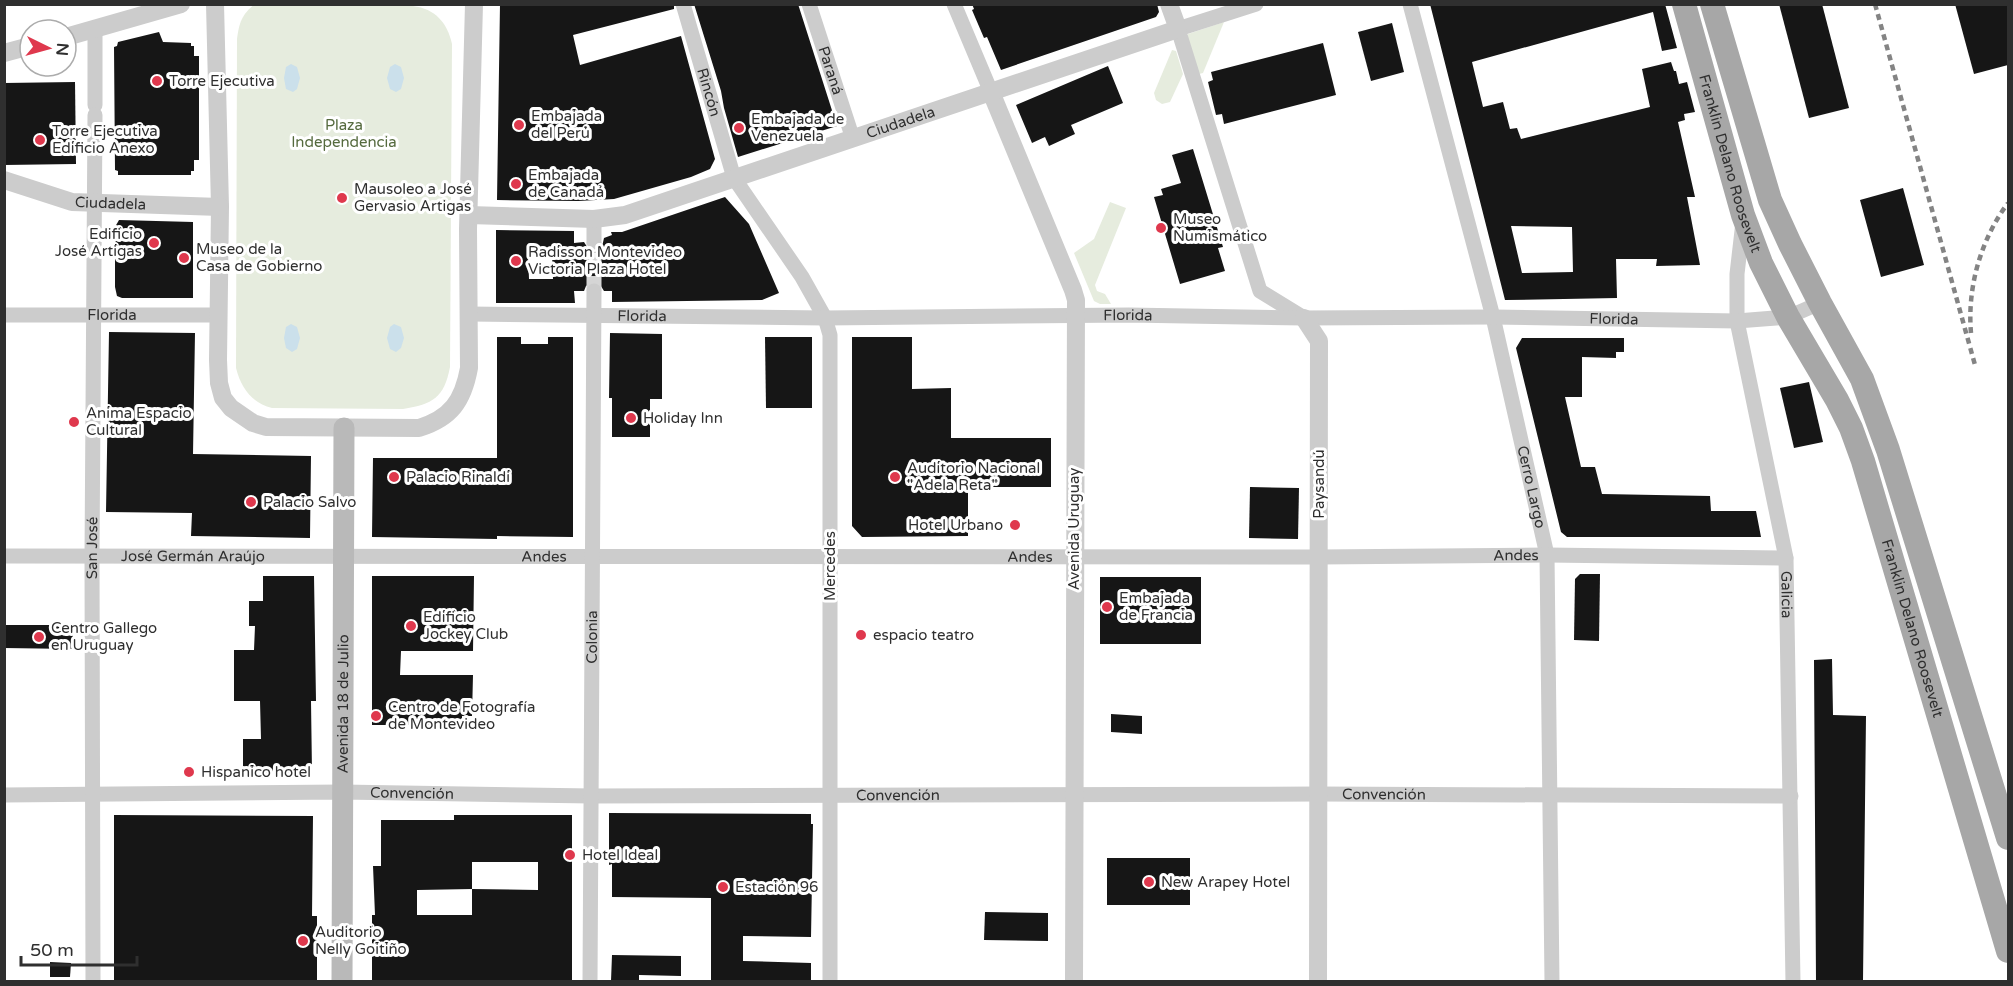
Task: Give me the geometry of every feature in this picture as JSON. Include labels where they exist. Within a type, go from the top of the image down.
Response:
[{"type":"main road","name":"Franklin Delano Roosevelt","points":[[1684,4],[1743,214],[1761,263],[1788,317],[1837,400],[1851,428],[1863,461],[2008,951]]},
{"type":"main road","name":"Franklin Delano Roosevelt","points":[[1712,4],[1770,200],[1820,303],[1862,379],[1888,450],[2008,838]]},
{"type":"main road","name":"Avenida 18 de Julio","points":[[342,981],[344,428]]},
{"type":"street","points":[[78,34],[181,4]]},
{"type":"street","points":[[215,4],[220,207],[219,383],[223,398],[231,408],[253,423],[266,427],[344,428],[419,428],[441,419],[452,410],[460,399],[466,383],[469,368],[469,215],[474,4]]},
{"type":"street","name":"Rincón","points":[[683,4],[734,178]]},
{"type":"street","name":"Paraná","points":[[809,4],[853,138]]},
{"type":"street","points":[[954,4],[991,92]]},
{"type":"street","points":[[1169,4],[1178,29]]},
{"type":"street","name":"Ciudadela","points":[[469,215],[594,219],[625,215],[1256,4]]},
{"type":"street","name":"Cerro Largo","points":[[1410,4],[1493,317],[1547,555],[1552,981]]},
{"type":"street","name":"San José","points":[[93,981],[92,557],[95,29]]},
{"type":"street","name":"Paysandú","points":[[1178,29],[1260,291],[1304,318],[1319,341],[1318,981]]},
{"type":"street","name":"Avenida Uruguay","points":[[991,92],[1073,290],[1076,316],[1074,981]]},
{"type":"street","name":"Mercedes","points":[[734,178],[802,277],[825,318],[830,335],[830,981]]},
{"type":"street","name":"Ciudadela","points":[[4,180],[72,202],[220,207]]},
{"type":"street","name":"Galicia","points":[[1743,214],[1737,274],[1737,321],[1786,558],[1793,981]]},
{"type":"street","points":[[594,219],[594,242]]},
{"type":"street","name":"Colonia","points":[[590,981],[594,291]]},
{"type":"street","points":[[1788,317],[1820,303]]},
{"type":"street","name":"Florida","points":[[470,314],[825,318],[1493,317],[1737,321],[1788,317]]},
{"type":"street","name":"Florida","points":[[4,315],[219,315]]},
{"type":"street","name":"José Germán Araújo","points":[[4,556],[344,555]]},
{"type":"street","name":"Andes","points":[[344,555],[1074,557],[1547,555],[1786,558]]},
{"type":"street","name":"Convención","points":[[4,795],[342,792],[592,796],[1318,794],[1791,796]]},
{"type":"green space","name":"Plaza Independencia","points":[[255,4],[413,6],[428,10],[439,18],[450,36],[452,44],[450,367],[440,393],[436,398],[422,405],[403,409],[272,408],[248,394],[241,382],[236,368],[237,39],[242,19]]},
{"type":"green space","points":[[1224,22],[1203,73],[1199,74],[1187,36]]},
{"type":"green space","points":[[1172,50],[1176,51],[1183,74],[1170,102],[1162,104],[1156,100],[1154,93]]},
{"type":"green space","points":[[1110,202],[1126,208],[1095,285],[1097,291],[1105,294],[1111,304],[1100,304],[1094,301],[1074,253],[1094,239]]},
{"type":"water","points":[[291,64],[297,67],[300,78],[297,89],[293,92],[286,89],[284,78],[286,67]]},
{"type":"water","points":[[395,64],[401,67],[404,78],[401,89],[396,92],[390,89],[387,78],[390,67]]},
{"type":"water","points":[[291,324],[297,327],[300,338],[297,349],[292,352],[286,348],[284,338],[286,327]]},
{"type":"water","points":[[394,324],[401,327],[404,338],[401,348],[396,352],[390,349],[387,338],[390,327]]},
{"type":"building","points":[[500,4],[674,4],[674,9],[573,35],[580,65],[681,36],[715,159],[710,169],[691,177],[614,199],[497,200]]},
{"type":"building","points":[[694,4],[798,4],[837,126],[738,157],[721,91]]},
{"type":"building","points":[[972,4],[1157,4],[1159,12],[1156,17],[1001,70],[987,37],[984,38],[972,10],[974,9]]},
{"type":"building","points":[[1430,4],[1665,4],[1677,48],[1662,51],[1653,12],[1472,62],[1483,107],[1503,102],[1510,129],[1517,128],[1521,139],[1650,107],[1642,69],[1671,62],[1679,84],[1687,82],[1695,112],[1684,114],[1685,120],[1678,122],[1695,197],[1687,197],[1700,265],[1656,266],[1657,259],[1616,259],[1617,298],[1505,300]],"holes":[[[1511,226],[1572,227],[1573,272],[1522,273]]]},
{"type":"building","points":[[1779,4],[1822,4],[1849,108],[1809,118]]},
{"type":"building","points":[[1955,4],[2008,4],[2008,65],[1974,74]]},
{"type":"building","points":[[1392,23],[1404,72],[1371,81],[1358,32]]},
{"type":"building","name":"Torre Ejecutiva","points":[[159,32],[163,42],[191,43],[191,46],[194,46],[194,56],[199,56],[199,160],[194,160],[194,171],[191,171],[191,175],[118,175],[118,171],[115,170],[114,47],[118,42]]},
{"type":"building","points":[[1323,43],[1336,95],[1224,124],[1222,114],[1216,115],[1208,82],[1213,80],[1211,72]]},
{"type":"building","points":[[1108,66],[1123,103],[1071,125],[1075,134],[1049,146],[1045,137],[1032,143],[1016,105]]},
{"type":"building","name":"Torre Ejecutiva Edificio Anexo","points":[[75,82],[76,164],[4,165],[4,83]]},
{"type":"building","points":[[1193,149],[1223,247],[1218,248],[1225,271],[1180,284],[1154,197],[1163,195],[1161,189],[1181,183],[1172,155]]},
{"type":"building","points":[[1903,188],[1924,265],[1881,277],[1860,200]]},
{"type":"building","points":[[725,197],[749,224],[779,293],[762,300],[612,302],[612,291],[604,291],[599,283],[593,281],[586,286],[584,291],[574,291],[575,303],[496,303],[496,230],[574,231],[574,243],[584,242],[589,250],[595,252],[602,247],[604,238],[612,235],[611,232],[622,232]],"holes":[[[528,254],[552,254],[553,279],[529,279]]]},
{"type":"building","name":"Edificio José Artigas","points":[[119,220],[193,222],[193,298],[122,298],[117,296],[115,227]]},
{"type":"building","points":[[109,332],[195,333],[193,454],[311,456],[310,538],[191,536],[192,513],[106,512]]},
{"type":"building","points":[[610,333],[662,334],[662,399],[650,399],[650,437],[612,437],[612,398],[609,398]]},
{"type":"building","points":[[497,337],[521,337],[521,344],[548,344],[548,337],[573,337],[573,537],[497,536],[497,539],[372,537],[373,458],[497,458]]},
{"type":"building","points":[[765,337],[812,337],[812,408],[766,408]]},
{"type":"building","points":[[852,337],[912,337],[912,389],[951,388],[951,438],[1051,438],[1051,487],[968,487],[968,536],[862,537],[852,526]]},
{"type":"building","points":[[1522,338],[1624,338],[1624,352],[1616,352],[1616,358],[1582,357],[1582,397],[1565,397],[1581,467],[1595,467],[1602,494],[1710,496],[1711,511],[1756,511],[1761,537],[1567,537],[1561,532],[1516,348]]},
{"type":"building","points":[[1809,382],[1823,442],[1794,448],[1780,388]]},
{"type":"building","points":[[1250,487],[1299,488],[1298,539],[1249,538]]},
{"type":"building","points":[[1580,574],[1600,574],[1599,641],[1574,640],[1575,579]]},
{"type":"building","points":[[263,576],[314,576],[316,701],[311,701],[312,772],[243,773],[243,739],[261,739],[260,701],[234,701],[234,650],[254,650],[255,626],[249,626],[249,601],[263,601]]},
{"type":"building","points":[[372,576],[474,576],[473,651],[401,651],[400,675],[473,675],[472,716],[462,716],[462,725],[372,725]]},
{"type":"building","points":[[1100,577],[1201,577],[1201,644],[1100,644]]},
{"type":"building","name":"Centro Gallego en Uruguay","points":[[4,625],[73,625],[73,649],[4,648]]},
{"type":"building","points":[[1832,659],[1833,715],[1866,716],[1863,981],[1816,981],[1814,660]]},
{"type":"building","points":[[1111,714],[1142,716],[1142,734],[1111,732]]},
{"type":"building","points":[[609,813],[811,814],[811,824],[813,824],[811,937],[743,936],[743,961],[811,963],[811,981],[711,981],[711,898],[612,897],[612,864],[609,865]]},
{"type":"building","points":[[114,815],[313,816],[312,916],[317,916],[317,981],[114,981]]},
{"type":"building","points":[[454,815],[572,815],[572,981],[372,981],[372,915],[375,915],[373,866],[381,866],[381,820],[454,820]],"holes":[[[472,862],[538,862],[538,890],[472,889]],[[472,889],[472,915],[417,915],[417,890]]]},
{"type":"building","name":"New Arapey Hotel","points":[[1107,858],[1190,858],[1190,905],[1107,905]]},
{"type":"building","points":[[985,912],[1048,913],[1048,941],[984,940]]},
{"type":"building","points":[[612,955],[681,956],[681,976],[639,975],[639,981],[611,981]]},
{"type":"building","points":[[50,962],[71,963],[70,977],[50,977]]},
{"type":"tunnel","points":[[594,242],[594,291]]},
{"type":"railway","points":[[1875,4],[1975,365]]},
{"type":"railway","points":[[1971,333],[1971,298],[1978,264],[1990,232],[2008,203]]},
{"type":"place","name":"Torre Ejecutiva","points":[[157,81]]},
{"type":"place","name":"Embajada del Perú","points":[[519,125]]},
{"type":"place","name":"Embajada de Venezuela","points":[[739,128]]},
{"type":"place","name":"Torre Ejecutiva Edificio Anexo","points":[[40,140]]},
{"type":"place","name":"Embajada de Canadá","points":[[516,184]]},
{"type":"place","name":"Mausoleo a José Gervasio Artigas","points":[[342,198]]},
{"type":"place","name":"Museo Numismático","points":[[1161,228]]},
{"type":"place","name":"Edificio José Artigas","points":[[154,243]]},
{"type":"place","name":"Museo de la Casa de Gobierno","points":[[184,258]]},
{"type":"place","name":"Radisson Montevideo Victoria Plaza Hotel","points":[[516,261]]},
{"type":"place","name":"Holiday Inn","points":[[631,418]]},
{"type":"place","name":"Anima Espacio Cultural","points":[[74,422]]},
{"type":"place","name":"Palacio Rinaldi","points":[[394,477]]},
{"type":"place","name":"Auditorio Nacional \"Adela Reta\"","points":[[895,477]]},
{"type":"place","name":"Palacio Salvo","points":[[251,502]]},
{"type":"place","name":"Hotel Urbano","points":[[1015,525]]},
{"type":"place","name":"Embajada de Francia","points":[[1107,607]]},
{"type":"place","name":"Edificio Jockey Club","points":[[411,626]]},
{"type":"place","name":"espacio teatro","points":[[861,635]]},
{"type":"place","name":"Centro Gallego en Uruguay","points":[[39,637]]},
{"type":"place","name":"Centro de Fotografía de Montevideo","points":[[376,716]]},
{"type":"place","name":"Hispanico hotel","points":[[189,772]]},
{"type":"place","name":"Hotel Ideal","points":[[570,855]]},
{"type":"place","name":"New Arapey Hotel","points":[[1149,882]]},
{"type":"place","name":"Estación 96","points":[[723,887]]},
{"type":"place","name":"Auditorio Nelly Goitiño","points":[[303,941]]}]
